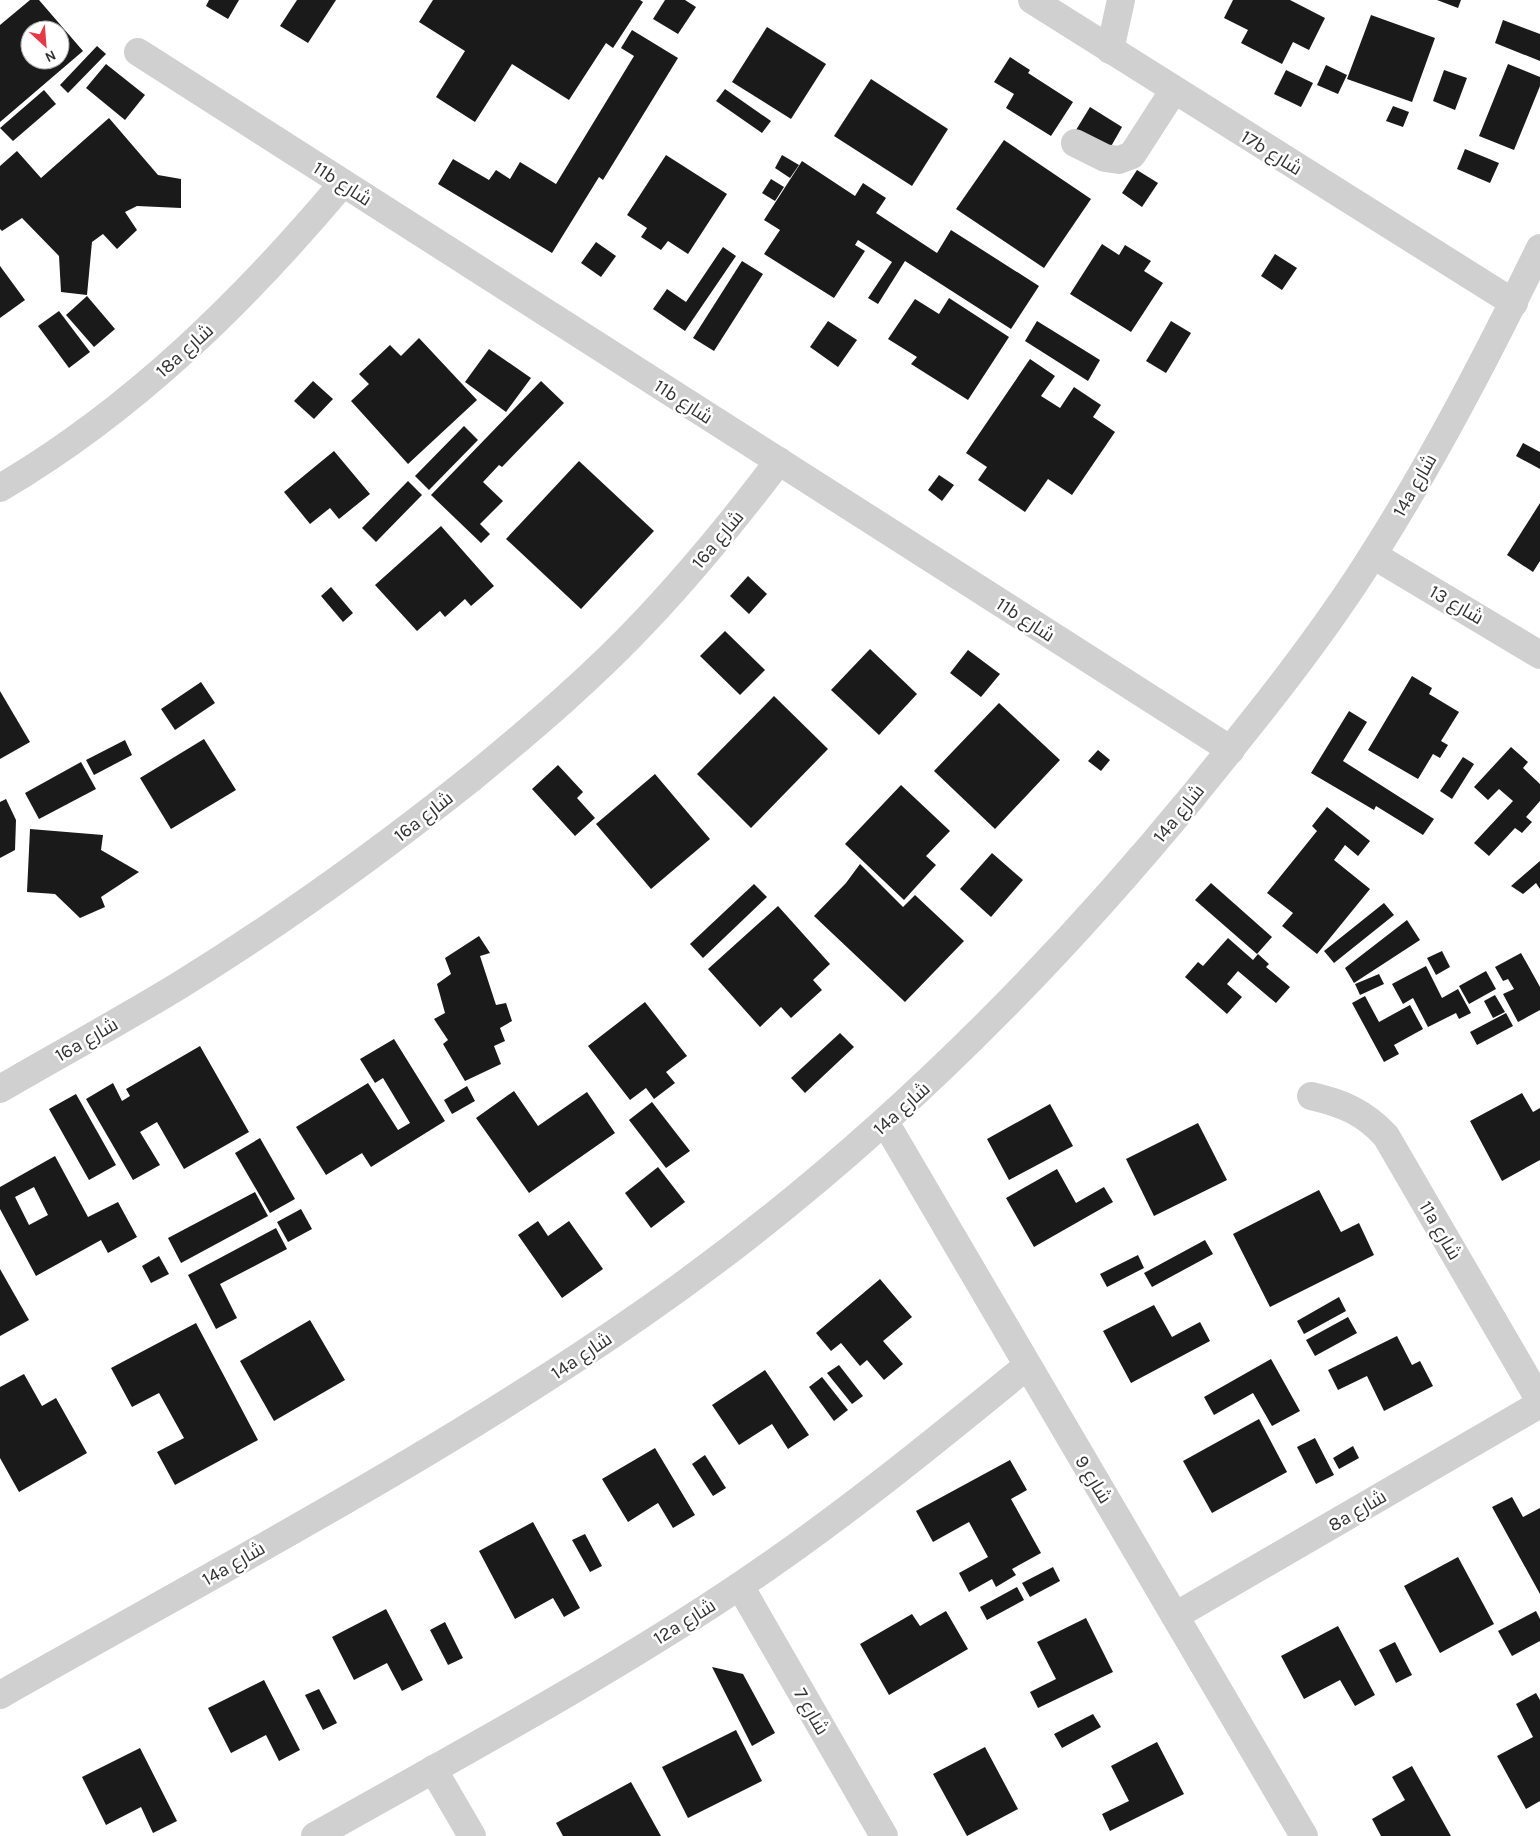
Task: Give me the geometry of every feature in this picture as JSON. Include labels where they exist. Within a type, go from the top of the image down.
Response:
[{"type":"street","name":"17b شارع","points":[[1032,0],[1514,303]]},
{"type":"street","points":[[1110,50],[1122,0]]},
{"type":"street","name":"11b شارع","points":[[138,52],[1231,750]]},
{"type":"street","points":[[1075,143],[1105,158],[1119,160],[1132,155],[1174,90]]},
{"type":"street","name":"18a شارع","points":[[0,488],[31,470],[88,430],[196,340],[295,240],[343,183]]},
{"type":"street","name":"14a شارع","points":[[0,1695],[384,1476],[561,1369],[646,1311],[730,1250],[808,1188],[886,1122],[948,1065],[1064,944],[1151,847],[1231,750],[1302,655],[1373,555],[1464,397],[1514,303],[1540,248]]},
{"type":"street","name":"16a شارع","points":[[0,1089],[180,984],[263,931],[414,824],[498,756],[600,666],[648,618],[738,516],[779,461]]},
{"type":"street","name":"شارع 13","points":[[1373,555],[1540,655]]},
{"type":"street","name":"11a شارع","points":[[1311,1096],[1340,1102],[1353,1108],[1376,1125],[1386,1136],[1540,1402]]},
{"type":"street","name":"شارع 9","points":[[886,1122],[1304,1836]]},
{"type":"street","name":"12a شارع","points":[[315,1836],[640,1649],[740,1586],[879,1486],[1028,1366]]},
{"type":"street","name":"8a شارع","points":[[1175,1616],[1540,1402]]},
{"type":"street","name":"شارع 7","points":[[740,1586],[884,1836]]},
{"type":"street","points":[[433,1769],[472,1836]]},
{"type":"building","points":[[30,0],[39,0],[56,20],[20,20],[20,70],[61,70],[0,122],[0,25]]},
{"type":"building","points":[[209,0],[239,0],[228,19],[206,6]]},
{"type":"building","points":[[297,0],[336,0],[308,43],[280,26]]},
{"type":"building","points":[[433,0],[640,0],[643,2],[613,48],[606,43],[569,100],[512,64],[475,122],[436,97],[465,51],[419,22]]},
{"type":"building","points":[[665,0],[685,0],[696,7],[678,34],[653,19]]},
{"type":"building","points":[[1233,0],[1290,0],[1325,18],[1309,50],[1293,42],[1282,64],[1241,43],[1248,30],[1224,18]]},
{"type":"building","points":[[1437,0],[1461,0],[1458,8]]},
{"type":"building","points":[[1371,15],[1435,38],[1412,102],[1347,79]]},
{"type":"building","points":[[1503,20],[1540,34],[1540,61],[1495,43]]},
{"type":"building","points":[[767,27],[826,64],[791,119],[732,82]]},
{"type":"building","points":[[632,30],[678,58],[603,180],[599,177],[552,253],[438,184],[453,159],[489,180],[496,170],[510,179],[520,162],[556,184],[634,56],[621,48]]},
{"type":"building","points":[[70,36],[83,51],[70,62]]},
{"type":"building","points":[[97,46],[106,54],[68,93],[60,85]]},
{"type":"building","points":[[1010,57],[1030,70],[1028,73],[1073,102],[1051,136],[1006,108],[1014,94],[994,82]]},
{"type":"building","points":[[106,64],[145,95],[125,120],[86,88]]},
{"type":"building","points":[[1508,64],[1540,77],[1540,86],[1514,150],[1479,136]]},
{"type":"building","points":[[1326,65],[1347,75],[1338,94],[1317,85]]},
{"type":"building","points":[[1286,70],[1313,83],[1301,107],[1274,94]]},
{"type":"building","points":[[1444,70],[1467,78],[1455,110],[1433,101]]},
{"type":"building","points":[[871,79],[948,129],[912,186],[834,136]]},
{"type":"building","points":[[725,89],[771,121],[762,133],[716,101]]},
{"type":"building","points":[[44,90],[56,104],[13,141],[0,128]]},
{"type":"building","points":[[1393,106],[1409,112],[1403,127],[1386,121]]},
{"type":"building","points":[[1090,107],[1122,127],[1109,150],[1076,130]]},
{"type":"building","points":[[109,118],[158,175],[181,179],[181,208],[137,206],[125,212],[137,230],[117,249],[103,234],[92,242],[87,295],[61,292],[59,256],[22,218],[2,231],[0,229],[0,166],[17,151],[41,178]]},
{"type":"building","points":[[1004,140],[1091,199],[1044,268],[956,209]]},
{"type":"building","points":[[1465,149],[1499,163],[1490,183],[1457,169]]},
{"type":"building","points":[[666,155],[727,194],[688,254],[668,241],[661,250],[641,237],[647,228],[627,215]]},
{"type":"building","points":[[782,155],[799,165],[790,178],[775,168]]},
{"type":"building","points":[[802,161],[855,196],[863,183],[886,198],[876,213],[937,253],[951,230],[1039,286],[1011,329],[905,261],[878,304],[868,298],[892,262],[858,240],[855,245],[865,251],[834,298],[764,254],[780,230],[764,220]]},
{"type":"building","points":[[1137,170],[1158,183],[1142,207],[1122,193]]},
{"type":"building","points":[[771,179],[784,187],[775,201],[762,193]]},
{"type":"building","points":[[596,242],[616,256],[601,277],[581,263]]},
{"type":"building","points":[[1102,244],[1119,255],[1125,245],[1151,261],[1144,271],[1163,283],[1131,332],[1070,294]]},
{"type":"building","points":[[723,247],[736,256],[685,331],[653,309],[667,289],[686,302]]},
{"type":"building","points":[[1275,254],[1297,268],[1282,290],[1261,276]]},
{"type":"building","points":[[742,261],[763,274],[714,351],[693,338]]},
{"type":"building","points":[[0,266],[25,300],[0,318]]},
{"type":"building","points":[[87,296],[115,329],[94,347],[66,315]]},
{"type":"building","points":[[949,298],[1009,337],[968,400],[911,364],[917,357],[888,339],[915,299],[939,314]]},
{"type":"building","points":[[59,311],[90,352],[69,368],[38,326]]},
{"type":"building","points":[[828,321],[857,340],[838,367],[810,347]]},
{"type":"building","points":[[1037,321],[1100,360],[1088,381],[1025,341]]},
{"type":"building","points":[[1171,321],[1191,333],[1166,373],[1146,361]]},
{"type":"building","points":[[419,338],[477,400],[408,464],[351,401],[369,384],[359,374],[390,345],[401,356]]},
{"type":"building","points":[[489,349],[531,378],[506,412],[465,382]]},
{"type":"building","points":[[1030,359],[1055,376],[1041,396],[1060,408],[1074,387],[1101,405],[1093,417],[1115,432],[1072,495],[1048,479],[1025,512],[978,480],[987,467],[966,453]]},
{"type":"building","points":[[313,381],[333,399],[314,419],[294,401]]},
{"type":"building","points":[[541,381],[564,403],[502,467],[499,465],[483,482],[503,501],[480,524],[490,534],[481,543],[431,495]]},
{"type":"building","points":[[464,426],[478,440],[429,490],[415,476]]},
{"type":"building","points":[[1523,443],[1540,452],[1540,469],[1516,456]]},
{"type":"building","points":[[334,451],[370,494],[339,519],[330,508],[310,524],[284,492]]},
{"type":"building","points":[[579,461],[654,531],[581,609],[506,539]]},
{"type":"building","points":[[939,475],[954,485],[942,501],[928,490]]},
{"type":"building","points":[[408,481],[422,495],[376,542],[362,528]]},
{"type":"building","points":[[1540,503],[1540,561],[1533,572],[1507,555]]},
{"type":"building","points":[[441,526],[494,586],[471,606],[465,599],[445,617],[440,611],[417,631],[375,585]]},
{"type":"building","points":[[748,576],[767,594],[749,614],[730,596]]},
{"type":"building","points":[[331,587],[353,613],[343,622],[321,596]]},
{"type":"building","points":[[725,631],[765,670],[740,695],[700,656]]},
{"type":"building","points":[[870,649],[917,694],[879,735],[831,690]]},
{"type":"building","points":[[968,650],[1000,674],[981,697],[950,673]]},
{"type":"building","points":[[1412,676],[1432,688],[1429,694],[1459,712],[1441,741],[1448,745],[1440,758],[1433,754],[1418,779],[1368,750]]},
{"type":"building","points":[[201,682],[215,703],[175,730],[161,709]]},
{"type":"building","points":[[0,691],[30,742],[0,759]]},
{"type":"building","points":[[774,696],[828,749],[751,828],[697,774]]},
{"type":"building","points":[[999,703],[1060,760],[995,829],[934,771]]},
{"type":"building","points":[[1349,711],[1367,722],[1343,761],[1434,819],[1423,835],[1376,806],[1374,810],[1311,773]]},
{"type":"building","points":[[204,739],[236,790],[171,829],[140,778]]},
{"type":"building","points":[[125,740],[132,755],[94,775],[86,760]]},
{"type":"building","points":[[1511,747],[1528,762],[1523,768],[1540,784],[1540,801],[1526,817],[1532,822],[1522,833],[1515,828],[1489,856],[1474,843],[1513,801],[1499,789],[1488,800],[1474,787]]},
{"type":"building","points":[[1098,750],[1110,760],[1101,771],[1088,761]]},
{"type":"building","points":[[1463,757],[1474,764],[1452,799],[1440,791]]},
{"type":"building","points":[[81,762],[96,789],[39,819],[25,793]]},
{"type":"building","points":[[558,765],[583,792],[577,798],[595,818],[575,836],[532,789]]},
{"type":"building","points":[[655,774],[710,839],[651,889],[596,824]]},
{"type":"building","points":[[901,785],[950,831],[926,856],[936,865],[904,900],[845,844]]},
{"type":"building","points":[[6,799],[16,820],[15,850],[0,858],[0,802]]},
{"type":"building","points":[[1327,807],[1370,841],[1358,856],[1345,845],[1334,860],[1370,889],[1317,954],[1282,926],[1293,913],[1267,893],[1317,831],[1312,826]]},
{"type":"building","points":[[30,829],[103,835],[101,850],[139,872],[101,897],[105,907],[80,918],[55,894],[27,892]]},
{"type":"building","points":[[992,853],[1023,880],[991,917],[960,889]]},
{"type":"building","points":[[1540,861],[1540,889],[1536,883],[1523,894],[1511,886]]},
{"type":"building","points":[[860,864],[903,907],[915,895],[964,941],[905,1002],[814,916],[846,883]]},
{"type":"building","points":[[1211,883],[1272,937],[1257,954],[1195,900]]},
{"type":"building","points":[[754,884],[767,897],[703,958],[690,944]]},
{"type":"building","points":[[1384,903],[1394,915],[1334,963],[1324,951]]},
{"type":"building","points":[[778,906],[830,964],[813,980],[822,990],[791,1018],[781,1007],[760,1027],[708,969]]},
{"type":"building","points":[[1407,920],[1420,940],[1354,983],[1345,968]]},
{"type":"building","points":[[479,936],[490,953],[480,956],[496,1005],[506,1003],[512,1021],[500,1028],[505,1041],[494,1046],[501,1064],[465,1081],[443,1044],[448,1040],[434,1019],[445,1013],[437,984],[451,974],[445,958]]},
{"type":"building","points":[[1228,938],[1253,960],[1258,954],[1269,964],[1266,967],[1290,987],[1276,1003],[1238,971],[1227,984],[1242,997],[1227,1014],[1185,977],[1198,962],[1203,966]]},
{"type":"building","points":[[1442,951],[1450,967],[1436,975],[1427,958]]},
{"type":"building","points":[[1521,953],[1540,987],[1540,1010],[1518,1022],[1503,994],[1514,989],[1508,979],[1503,981],[1495,967]]},
{"type":"building","points":[[1426,966],[1442,998],[1458,989],[1471,1013],[1459,1019],[1456,1013],[1428,1027],[1413,998],[1403,1004],[1392,984]]},
{"type":"building","points":[[1486,971],[1496,989],[1469,1004],[1459,986]]},
{"type":"building","points":[[1379,974],[1384,984],[1360,995],[1355,984]]},
{"type":"building","points":[[1495,995],[1505,1012],[1493,1018],[1484,1001]]},
{"type":"building","points":[[1365,996],[1379,1022],[1410,1005],[1423,1029],[1394,1045],[1399,1054],[1384,1062],[1352,1003]]},
{"type":"building","points":[[645,1002],[687,1056],[666,1072],[675,1083],[654,1099],[646,1088],[630,1100],[588,1046]]},
{"type":"building","points":[[1506,1013],[1513,1026],[1477,1045],[1470,1032]]},
{"type":"building","points":[[840,1033],[854,1047],[805,1093],[791,1078]]},
{"type":"building","points":[[394,1039],[445,1121],[371,1167],[362,1153],[326,1175],[296,1127],[368,1083],[398,1130],[410,1123],[383,1078],[375,1083],[360,1059]]},
{"type":"building","points":[[200,1046],[249,1132],[184,1169],[157,1122],[140,1132],[160,1165],[133,1180],[86,1099],[113,1083],[122,1101],[130,1096],[126,1089]]},
{"type":"building","points":[[467,1086],[475,1101],[452,1114],[444,1100]]},
{"type":"building","points":[[514,1091],[538,1126],[587,1092],[615,1133],[529,1193],[476,1118]]},
{"type":"building","points":[[1522,1093],[1533,1112],[1540,1108],[1540,1160],[1502,1181],[1470,1121]]},
{"type":"building","points":[[76,1094],[116,1165],[89,1180],[49,1109]]},
{"type":"building","points":[[652,1102],[690,1151],[666,1168],[629,1120]]},
{"type":"building","points":[[1050,1104],[1073,1146],[1009,1180],[987,1139]]},
{"type":"building","points":[[1198,1123],[1227,1180],[1154,1216],[1126,1159]]},
{"type":"building","points":[[260,1138],[295,1199],[270,1213],[235,1153]]},
{"type":"building","points":[[55,1156],[88,1217],[118,1202],[137,1237],[108,1253],[101,1240],[36,1276],[0,1209],[0,1187]],"holes":[[[34,1187],[48,1215],[29,1225],[15,1197]]]},
{"type":"building","points":[[658,1167],[685,1202],[651,1228],[625,1193]]},
{"type":"building","points":[[1057,1169],[1076,1203],[1104,1187],[1113,1202],[1034,1247],[1006,1198]]},
{"type":"building","points":[[1319,1190],[1341,1232],[1359,1223],[1374,1255],[1270,1307],[1233,1234]]},
{"type":"building","points":[[255,1192],[268,1216],[181,1263],[168,1238]]},
{"type":"building","points":[[301,1209],[312,1229],[288,1242],[277,1222]]},
{"type":"building","points":[[538,1221],[548,1236],[569,1221],[603,1269],[562,1298],[518,1235]]},
{"type":"building","points":[[276,1228],[287,1249],[220,1284],[237,1318],[216,1329],[188,1275]]},
{"type":"building","points":[[1205,1240],[1213,1254],[1152,1287],[1144,1273]]},
{"type":"building","points":[[1138,1255],[1144,1268],[1107,1287],[1100,1274]]},
{"type":"building","points":[[159,1256],[169,1274],[151,1283],[142,1266]]},
{"type":"building","points":[[0,1269],[29,1320],[0,1336]]},
{"type":"building","points":[[880,1279],[912,1317],[883,1341],[903,1364],[884,1380],[867,1360],[860,1366],[841,1343],[831,1351],[816,1333]]},
{"type":"building","points":[[1339,1297],[1346,1311],[1304,1334],[1297,1321]]},
{"type":"building","points":[[1154,1305],[1172,1337],[1200,1322],[1210,1341],[1131,1383],[1103,1331]]},
{"type":"building","points":[[1348,1317],[1357,1333],[1315,1356],[1306,1340]]},
{"type":"building","points":[[310,1320],[345,1380],[274,1421],[240,1361]]},
{"type":"building","points":[[196,1323],[258,1440],[175,1485],[157,1452],[184,1438],[159,1393],[132,1407],[111,1368]]},
{"type":"building","points":[[1397,1336],[1412,1365],[1420,1361],[1433,1386],[1384,1411],[1367,1376],[1338,1390],[1328,1370]]},
{"type":"building","points":[[1271,1359],[1300,1411],[1272,1426],[1253,1393],[1214,1415],[1204,1397]]},
{"type":"building","points":[[839,1365],[863,1396],[852,1404],[827,1373]]},
{"type":"building","points":[[765,1370],[809,1435],[788,1449],[772,1424],[739,1445],[712,1405]]},
{"type":"building","points":[[24,1374],[42,1406],[56,1398],[87,1453],[19,1492],[0,1458],[0,1387]]},
{"type":"building","points":[[822,1377],[848,1410],[834,1421],[809,1387]]},
{"type":"building","points":[[1259,1419],[1287,1472],[1212,1513],[1183,1461]]},
{"type":"building","points":[[1315,1438],[1334,1475],[1316,1484],[1297,1447]]},
{"type":"building","points":[[1353,1446],[1359,1458],[1339,1469],[1333,1458]]},
{"type":"building","points":[[655,1448],[695,1515],[673,1528],[658,1503],[628,1522],[602,1479]]},
{"type":"building","points":[[705,1455],[726,1488],[713,1496],[692,1464]]},
{"type":"building","points":[[1010,1460],[1027,1490],[1011,1499],[1041,1553],[1012,1569],[1016,1575],[996,1587],[992,1579],[969,1592],[959,1573],[988,1557],[969,1522],[933,1542],[916,1511]]},
{"type":"building","points":[[1512,1497],[1523,1517],[1540,1508],[1540,1594],[1492,1507]]},
{"type":"building","points":[[533,1522],[580,1608],[564,1617],[553,1598],[515,1619],[479,1551]]},
{"type":"building","points":[[585,1534],[602,1566],[590,1572],[572,1540]]},
{"type":"building","points":[[1458,1557],[1494,1624],[1440,1653],[1404,1586]]},
{"type":"building","points":[[1053,1567],[1060,1581],[1030,1597],[1022,1583]]},
{"type":"building","points":[[1017,1587],[1024,1600],[987,1620],[980,1607]]},
{"type":"building","points":[[386,1609],[423,1680],[402,1691],[387,1663],[354,1680],[332,1637]]},
{"type":"building","points":[[946,1611],[968,1649],[889,1695],[860,1644],[912,1614],[920,1626]]},
{"type":"building","points":[[1536,1611],[1540,1619],[1540,1641],[1512,1656],[1498,1631]]},
{"type":"building","points":[[1086,1618],[1113,1672],[1038,1708],[1030,1692],[1056,1679],[1037,1642]]},
{"type":"building","points":[[445,1622],[463,1658],[448,1665],[430,1630]]},
{"type":"building","points":[[1338,1626],[1375,1695],[1355,1706],[1340,1680],[1304,1699],[1281,1656]]},
{"type":"building","points":[[1395,1642],[1412,1675],[1396,1683],[1379,1650]]},
{"type":"building","points":[[712,1667],[743,1674],[775,1733],[752,1746]]},
{"type":"building","points":[[264,1680],[300,1750],[279,1761],[266,1735],[231,1753],[208,1708]]},
{"type":"building","points":[[319,1689],[337,1723],[323,1730],[305,1695]]},
{"type":"building","points":[[1536,1693],[1540,1700],[1540,1801],[1526,1809],[1497,1756],[1533,1737],[1516,1704]]},
{"type":"building","points":[[1093,1714],[1101,1727],[1062,1748],[1054,1734]]},
{"type":"building","points":[[736,1730],[762,1781],[688,1818],[662,1767]]},
{"type":"building","points":[[1157,1742],[1184,1794],[1110,1831],[1102,1814],[1129,1801],[1111,1766]]},
{"type":"building","points":[[985,1747],[1018,1809],[967,1836],[933,1774]]},
{"type":"building","points":[[140,1748],[177,1821],[153,1833],[141,1807],[106,1825],[82,1777]]},
{"type":"building","points":[[1412,1766],[1451,1836],[1381,1836],[1372,1819],[1405,1800],[1392,1777]]},
{"type":"building","points":[[631,1782],[661,1836],[563,1836],[556,1823]]}]
